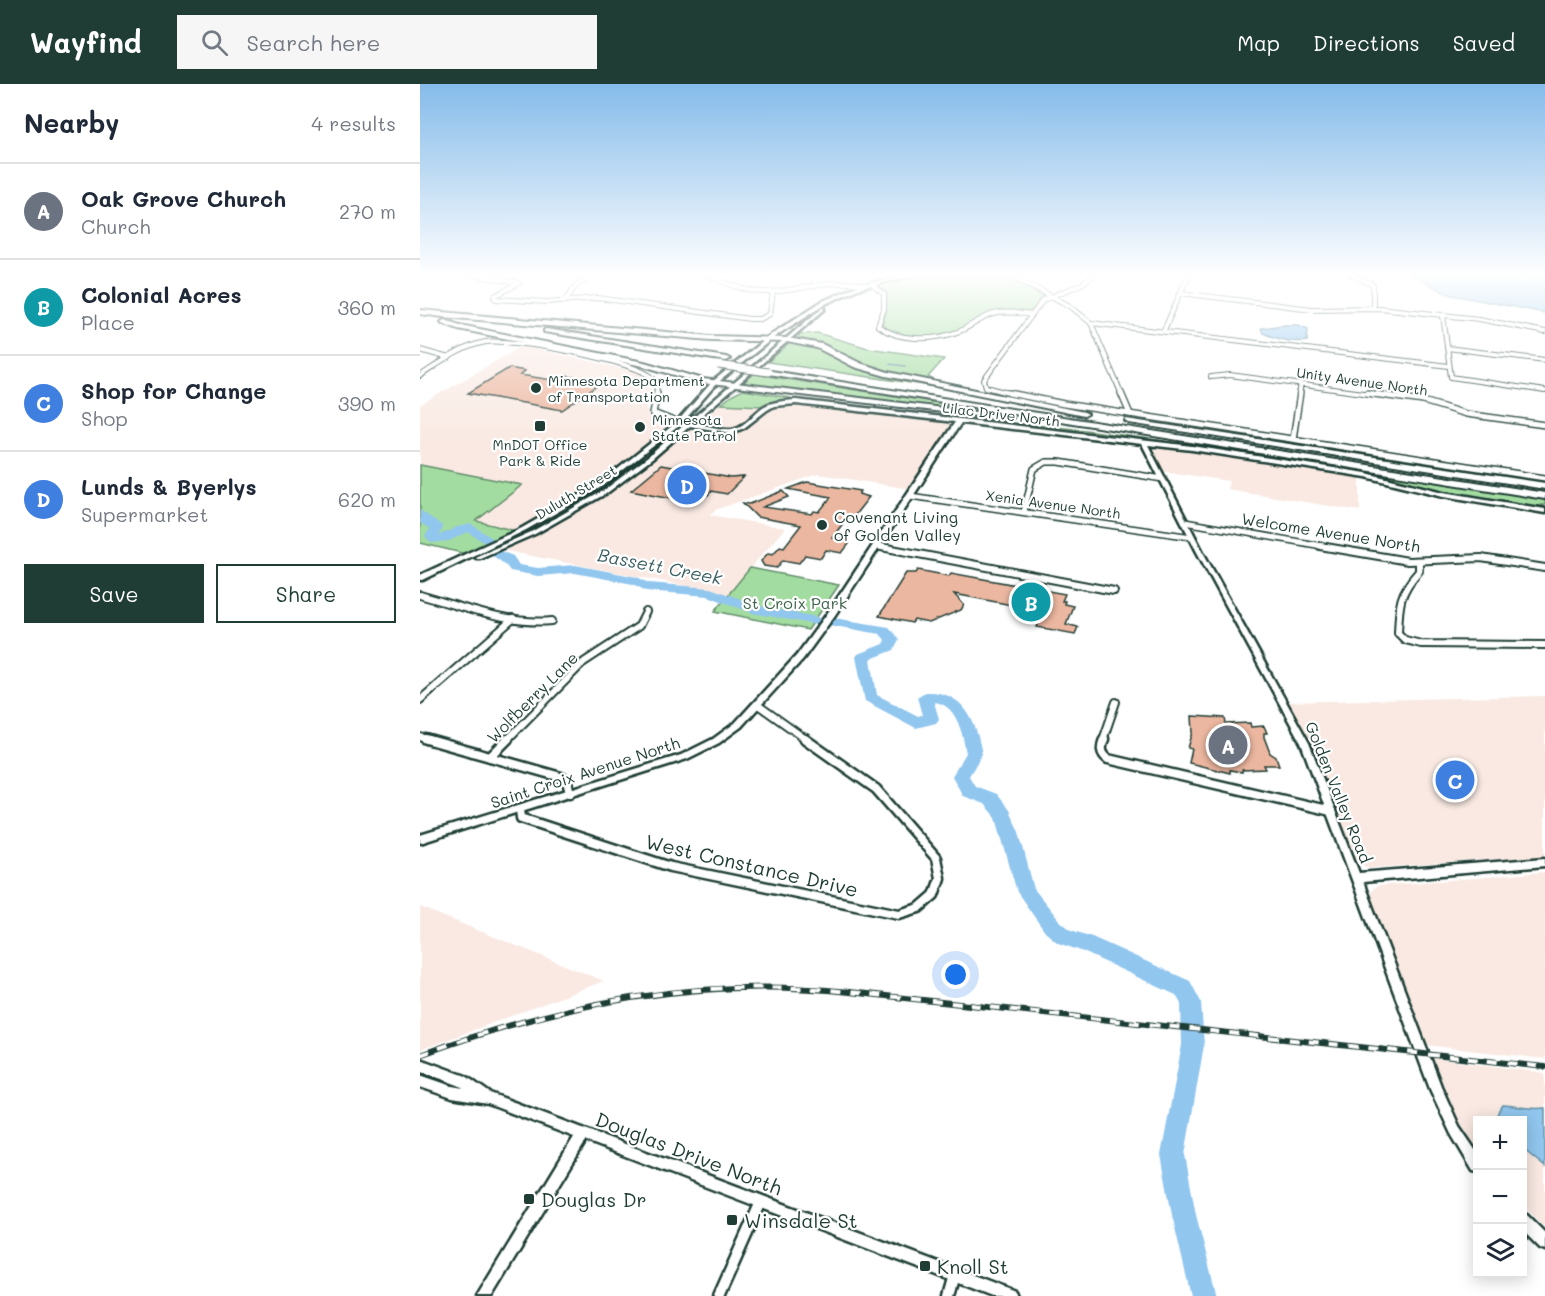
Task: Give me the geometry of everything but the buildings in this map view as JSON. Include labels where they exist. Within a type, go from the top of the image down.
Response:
[{"type":"highway","points":[[476,331],[644,364],[683,378],[714,383],[1216,444]]},
{"type":"highway","points":[[499,331],[1545,496]]},
{"type":"highway","points":[[543,331],[1545,486]]},
{"type":"highway","points":[[626,331],[711,338],[787,340],[819,346],[857,365],[895,376],[1084,414]]},
{"type":"street","name":"Duluth Street","points":[[420,578],[524,529],[580,498],[639,457],[679,423],[714,383],[782,331]]},
{"type":"street","name":"Duluth Street","points":[[420,583],[532,532],[605,492],[689,425],[798,331]]},
{"type":"street","points":[[887,331],[901,335],[939,336],[961,331]]},
{"type":"street","name":"Lilac Drive North","points":[[1021,331],[984,380],[986,387],[1013,394],[1130,414],[1545,478]]},
{"type":"street","points":[[1094,331],[1130,414]]},
{"type":"street","points":[[1168,331],[1449,366]]},
{"type":"street","points":[[1445,331],[1450,375],[1453,378],[1545,391]]},
{"type":"street","name":"Lilac Drive North","points":[[448,358],[477,345],[503,340],[640,370],[652,376],[657,384],[651,407],[653,412],[661,418],[689,425],[732,431],[741,428],[766,406],[785,402],[1143,442],[1366,475],[1444,494],[1545,511]]},
{"type":"street","points":[[1447,348],[1545,360]]},
{"type":"street","points":[[420,350],[448,358]]},
{"type":"street","points":[[420,376],[448,358]]},
{"type":"street","name":"Unity Avenue North","points":[[1210,377],[1224,374],[1430,402],[1466,414],[1545,425]]},
{"type":"street","points":[[1293,439],[1301,384]]},
{"type":"street","name":"Saint Croix Avenue North","points":[[420,839],[684,757],[716,741],[738,725],[758,705],[818,633],[959,421]]},
{"type":"street","name":"Golden Valley Road","points":[[1143,442],[1192,537],[1305,742],[1436,1089],[1455,1130],[1473,1158]]},
{"type":"street","points":[[1024,512],[1034,469],[1046,462],[1059,462],[1163,479]]},
{"type":"street","name":"Xenia Avenue North","points":[[910,496],[1192,537]]},
{"type":"street","name":"Welcome Avenue North","points":[[1185,522],[1419,561],[1480,558],[1545,567]]},
{"type":"street","points":[[876,546],[1114,591]]},
{"type":"street","points":[[1419,561],[1419,571],[1404,586],[1400,596],[1398,633],[1405,640],[1421,644],[1545,645]]},
{"type":"street","points":[[420,595],[513,620],[542,623],[552,621]]},
{"type":"street","name":"Wolfberry Lane","points":[[490,757],[584,662],[639,626],[646,612]]},
{"type":"street","points":[[420,700],[513,620]]},
{"type":"street","points":[[1116,702],[1101,747],[1108,759],[1331,812]]},
{"type":"street","name":"West Constance Drive","points":[[520,809],[521,818],[671,867],[899,914],[917,910],[932,899],[938,890],[941,868],[936,858],[876,789],[758,705]]},
{"type":"street","points":[[420,737],[561,777],[567,781],[570,793]]},
{"type":"street","points":[[1356,878],[1545,862]]},
{"type":"street","name":"Douglas Drive North","points":[[420,1065],[462,1080],[488,1098]]},
{"type":"street","name":"Douglas Drive North","points":[[420,1081],[453,1092],[488,1098],[1010,1296]]},
{"type":"street","points":[[484,1296],[583,1134]]},
{"type":"street","points":[[719,1296],[761,1202]]},
{"type":"street","points":[[1526,1224],[1545,1243]]},
{"type":"street","points":[[949,1296],[955,1275]]},
{"type":"shaded area","points":[[522,346],[639,372],[652,384],[646,407],[649,417],[670,426],[617,471],[584,494],[516,531],[475,521],[521,485],[420,465],[420,405]]},
{"type":"shaded area","points":[[720,404],[770,407],[797,404],[948,421],[952,426],[910,489],[818,474],[715,510],[710,515],[785,528],[728,594],[501,550],[555,525],[640,471]]},
{"type":"shaded area","points":[[1163,446],[1360,477],[1360,511],[1227,489],[1229,481],[1161,471],[1153,451]]},
{"type":"shaded area","points":[[1545,696],[1545,856],[1374,868],[1365,867],[1356,859],[1324,775],[1286,702]]},
{"type":"shaded area","points":[[1545,872],[1545,1059],[1425,1045],[1371,899],[1371,891],[1377,886]]},
{"type":"shaded area","points":[[420,907],[604,981],[420,1050]]},
{"type":"shaded area","points":[[1430,1058],[1545,1073],[1545,1228],[1527,1209],[1527,1116],[1473,1116],[1473,1144],[1455,1115]]},
{"type":"green space","points":[[890,331],[958,331],[923,337]]},
{"type":"green space","points":[[817,333],[868,348],[944,359],[928,377],[942,384],[877,371],[824,345],[798,338],[800,334]]},
{"type":"green space","points":[[791,342],[822,350],[856,366],[958,390],[768,362]]},
{"type":"green space","points":[[754,374],[1041,419],[741,385]]},
{"type":"green space","points":[[743,390],[791,398],[762,406],[721,404]]},
{"type":"green space","points":[[951,417],[1085,430],[1164,441],[1077,433]]},
{"type":"green space","points":[[420,465],[522,485],[476,521],[516,531],[466,554],[420,543]]},
{"type":"green space","points":[[1372,472],[1545,499],[1545,505],[1541,505],[1543,507],[1441,491]]},
{"type":"green space","name":"St Croix Park","points":[[750,568],[839,585],[808,630],[715,611]]},
{"type":"water","points":[[1262,331],[1308,331],[1307,341],[1279,339]]},
{"type":"water","points":[[1503,1105],[1545,1108],[1545,1167],[1527,1152],[1527,1116],[1497,1116]]},
{"type":"waterway","points":[[889,364],[905,366]]},
{"type":"waterway","name":"Bassett Creek","points":[[420,514],[424,520],[437,528],[431,536],[435,540],[445,539],[461,530],[471,528],[478,535],[489,540]]},
{"type":"waterway","name":"Bassett Creek","points":[[498,554],[509,559],[515,568],[538,572],[575,569],[637,581],[646,587],[710,592],[757,610],[817,621]]},
{"type":"waterway","name":"Bassett Creek","points":[[834,622],[884,630],[892,639],[889,647],[863,657],[867,669],[870,697],[916,722],[931,719],[925,697],[943,698],[957,708],[969,731],[974,754],[960,776],[969,791],[990,799],[1003,815],[1010,832],[1026,892],[1052,926],[1065,937],[1085,943],[1183,988],[1191,1002],[1193,1045],[1173,1155],[1184,1215],[1204,1296]]},
{"type":"railway","points":[[420,1055],[525,1021],[631,998],[685,991],[793,988],[849,992],[1545,1067]]},
{"type":"place","name":"Minnesota Department of Transportation","points":[[536,388]]},
{"type":"place","name":"MnDOT Office Park & Ride","points":[[540,426]]},
{"type":"place","name":"Minnesota State Patrol","points":[[640,427]]},
{"type":"place","name":"Lunds & Byerlys","points":[[687,485]]},
{"type":"place","name":"Covenant Living of Golden Valley","points":[[822,525]]},
{"type":"place","name":"Colonial Acres","points":[[1031,602]]},
{"type":"place","name":"Oak Grove Church","points":[[1228,745]]},
{"type":"place","name":"Shop for Change","points":[[1455,780]]},
{"type":"place","name":"Douglas Dr","points":[[529,1199]]},
{"type":"place","name":"Winsdale St","points":[[732,1220]]},
{"type":"place","name":"Knoll St","points":[[925,1266]]}]
